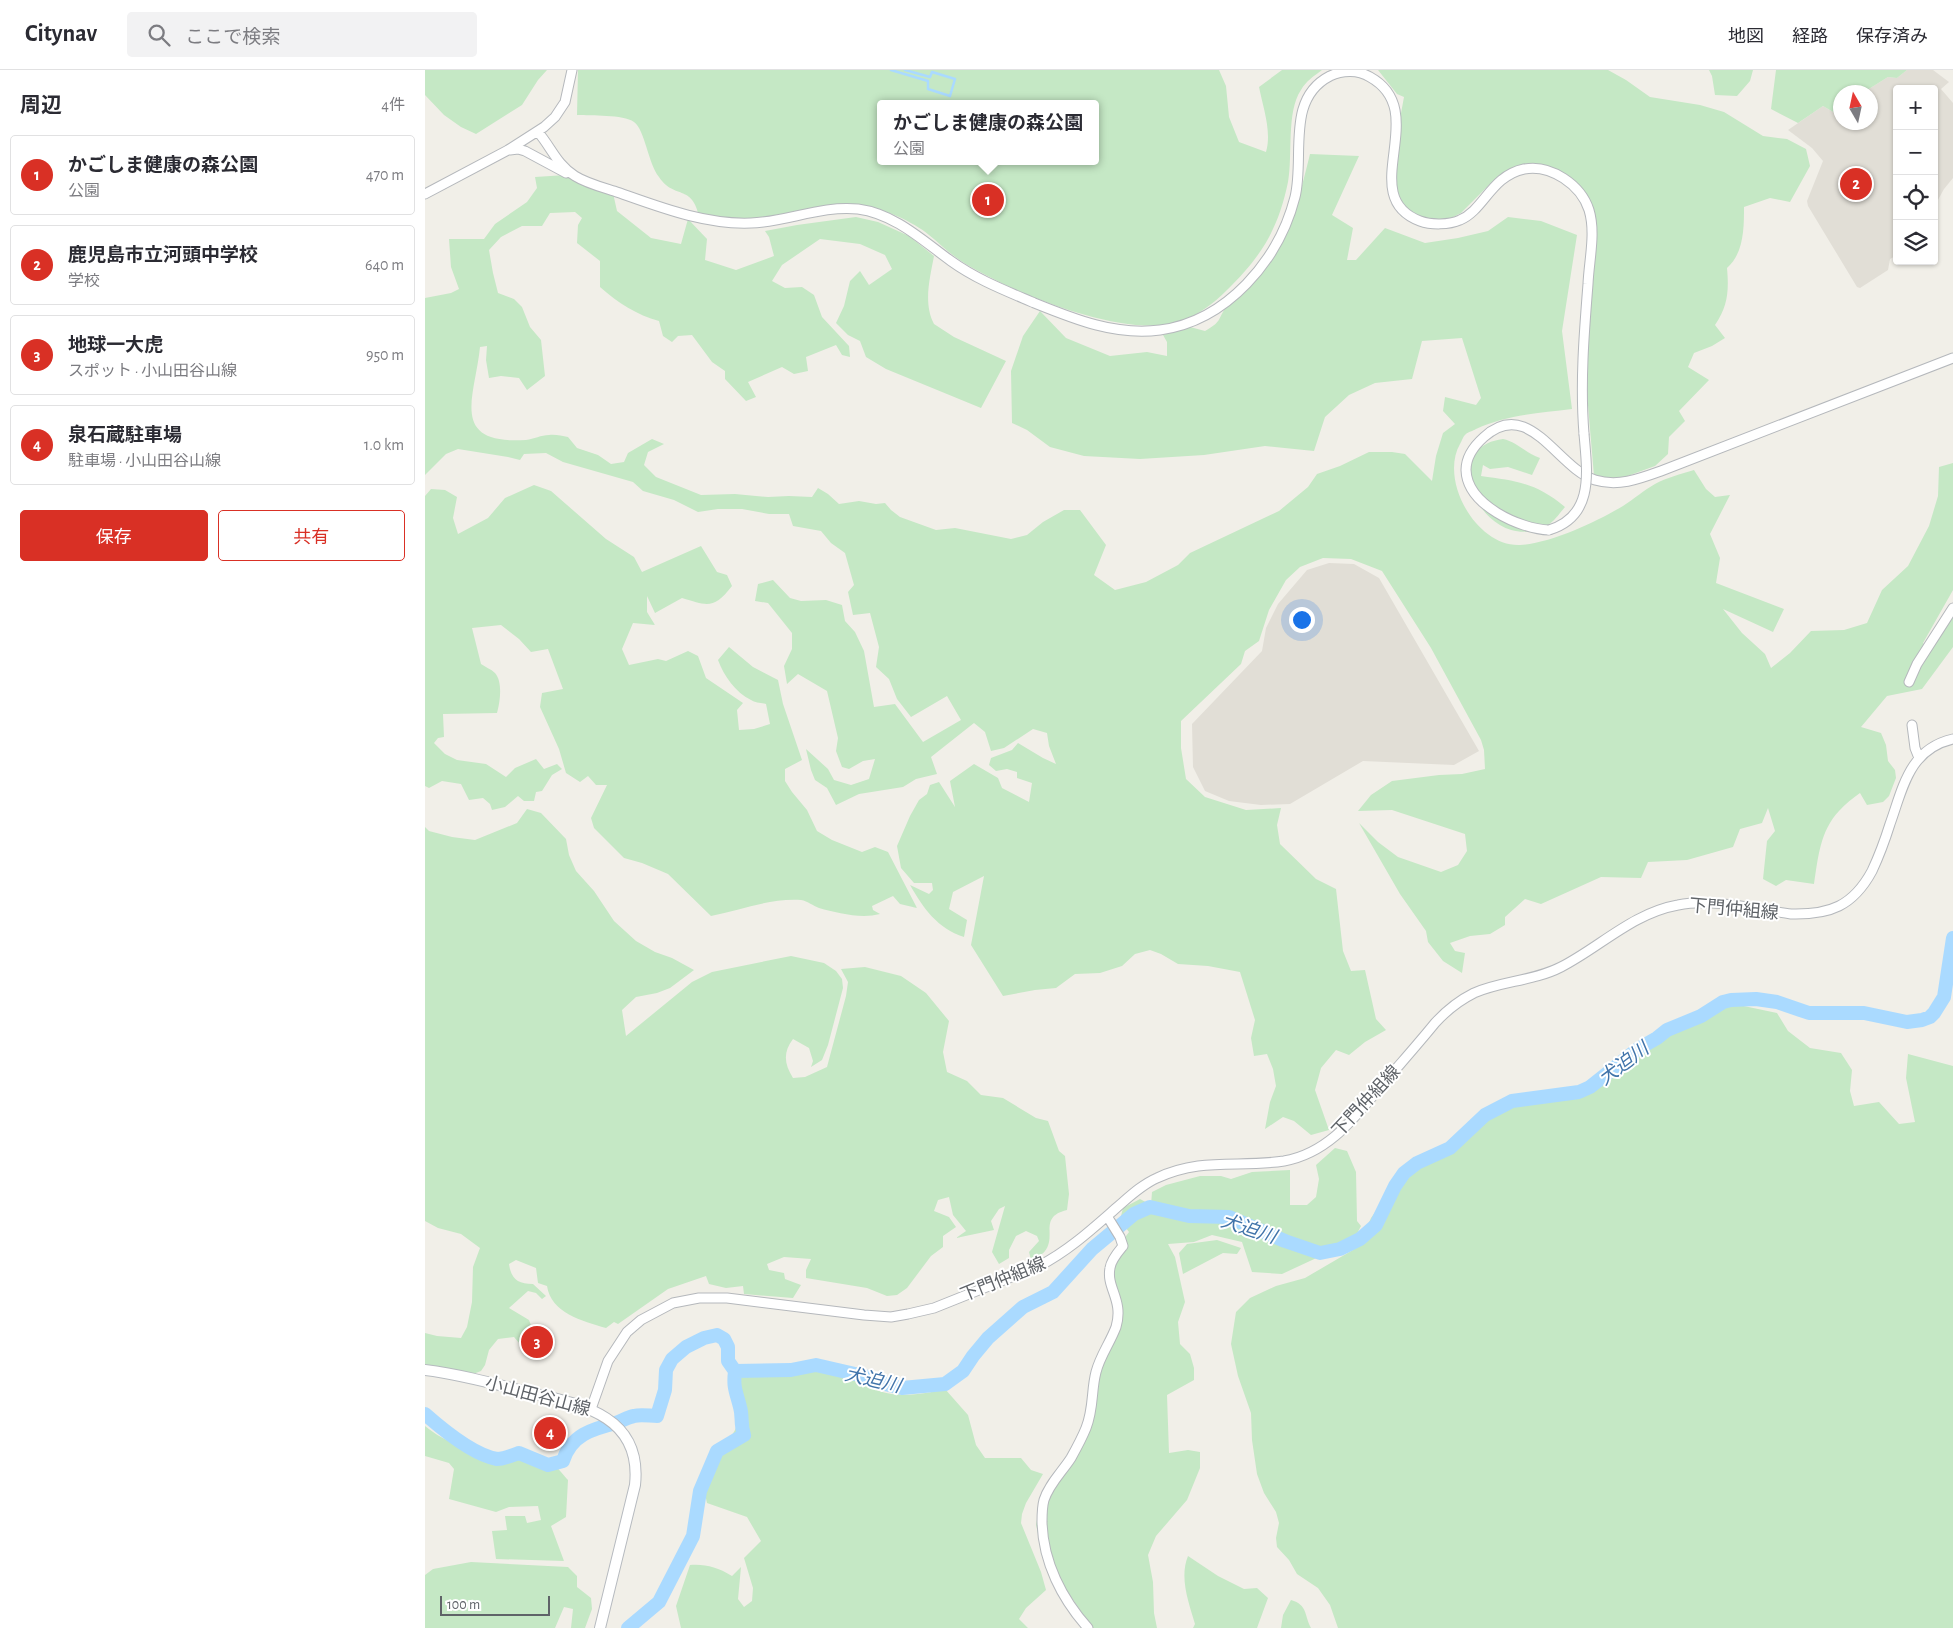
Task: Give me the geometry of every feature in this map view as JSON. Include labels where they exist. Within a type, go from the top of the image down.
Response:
[{"type":"main road","name":"小山田谷山線","points":[[425,1370],[488,1382],[591,1409],[607,1417],[619,1429],[631,1448],[636,1475],[634,1493],[600,1628]]},
{"type":"street","points":[[425,194],[538,132],[555,117],[565,102],[572,70]]},
{"type":"street","points":[[508,150],[525,150],[578,178],[678,212],[727,222],[752,223],[838,209],[871,212],[883,216],[911,231],[967,272],[989,284],[1042,306],[1083,322],[1114,330],[1161,330],[1187,323],[1215,308],[1231,298],[1255,274],[1277,242],[1295,195],[1300,118],[1306,101],[1316,86],[1330,76],[1343,71],[1361,73],[1381,85],[1395,107],[1398,123],[1391,174],[1393,191],[1401,208],[1414,218],[1430,223],[1456,222],[1468,215],[1486,194],[1505,177],[1531,168],[1543,170],[1561,177],[1573,185],[1585,199],[1592,223],[1582,390],[1587,468],[1586,491],[1582,504],[1573,517],[1556,528],[1549,530],[1527,527],[1501,516],[1485,503],[1472,487],[1466,471],[1470,456],[1482,439],[1499,426],[1519,426],[1534,432],[1574,468],[1592,479],[1613,484],[1661,471],[1953,358]]},
{"type":"street","points":[[538,132],[558,161],[578,178]]},
{"type":"street","points":[[1909,682],[1917,664],[1953,608]]},
{"type":"street","points":[[1912,725],[1915,748],[1919,758]]},
{"type":"street","name":"下門仲組線","points":[[591,1409],[608,1361],[627,1332],[641,1320],[673,1303],[699,1298],[727,1298],[864,1315],[891,1316],[934,1308],[1039,1266],[1070,1248],[1130,1196],[1154,1179],[1180,1168],[1207,1164],[1283,1161],[1312,1152],[1335,1136],[1354,1119],[1435,1023],[1446,1011],[1461,1000],[1492,987],[1535,977],[1559,968],[1648,913],[1664,907],[1699,902],[1805,914],[1833,910],[1846,903],[1864,886],[1886,836],[1906,777],[1919,758],[1939,743],[1953,738]]},
{"type":"street","points":[[1088,1628],[1078,1617],[1051,1570],[1044,1544],[1043,1510],[1044,1500],[1049,1490],[1071,1458],[1086,1428],[1093,1407],[1095,1375],[1099,1359],[1115,1328],[1118,1304],[1109,1271],[1112,1262],[1123,1246],[1120,1237],[1107,1216]]},
{"type":"shaded area","points":[[1907,70],[1933,70],[1949,82],[1941,89],[1953,103],[1953,178],[1938,200],[1938,85],[1893,85],[1893,257],[1890,259],[1888,270],[1860,288],[1857,287],[1808,206],[1807,201],[1823,161],[1812,148],[1788,130],[1823,106],[1833,112],[1833,130],[1878,130],[1878,85],[1875,85],[1888,77],[1897,78]]},
{"type":"shaded area","points":[[1329,563],[1354,564],[1379,578],[1479,751],[1454,765],[1363,761],[1290,804],[1261,805],[1229,801],[1205,791],[1193,767],[1192,724],[1262,651],[1266,628],[1278,604],[1307,570]]},
{"type":"green space","points":[[425,70],[547,70],[538,80],[522,105],[476,134],[461,127],[444,115],[425,95]]},
{"type":"green space","points":[[578,70],[1219,70],[1226,86],[1229,117],[1239,142],[1266,152],[1268,136],[1265,111],[1259,87],[1282,70],[1322,70],[1305,84],[1296,99],[1293,110],[1288,182],[1279,214],[1266,242],[1238,279],[1211,304],[1182,321],[1159,325],[1131,324],[1100,319],[1069,310],[1008,286],[961,261],[915,225],[879,209],[854,204],[831,205],[777,221],[746,223],[700,222],[693,201],[689,197],[671,189],[655,171],[638,126],[629,119],[577,115]]},
{"type":"green space","points":[[1378,70],[1608,70],[1650,97],[1700,105],[1724,112],[1763,136],[1787,139],[1806,149],[1810,166],[1790,202],[1770,198],[1744,207],[1742,240],[1737,255],[1727,268],[1727,298],[1723,311],[1715,325],[1725,338],[1712,346],[1694,353],[1688,367],[1709,380],[1679,411],[1685,421],[1669,437],[1668,454],[1655,466],[1622,478],[1607,479],[1594,476],[1581,323],[1589,228],[1586,211],[1579,197],[1556,171],[1532,164],[1515,168],[1497,177],[1461,213],[1434,227],[1418,225],[1401,216],[1393,203],[1389,178],[1404,97],[1397,94]]},
{"type":"green space","points":[[1709,70],[1753,70],[1750,81],[1737,96],[1715,95],[1712,76]]},
{"type":"green space","points":[[1776,70],[1907,70],[1897,78],[1888,77],[1875,85],[1833,85],[1833,112],[1823,106],[1798,123],[1771,109]]},
{"type":"green space","points":[[1310,154],[1359,156],[1332,215],[1353,228],[1347,260],[1356,260],[1385,228],[1425,243],[1488,231],[1508,217],[1541,221],[1577,235],[1562,331],[1572,409],[1511,418],[1476,429],[1464,436],[1455,459],[1454,476],[1458,493],[1466,509],[1477,524],[1490,535],[1504,543],[1520,545],[1560,536],[1600,519],[1655,484],[1694,470],[1706,489],[1715,497],[1730,495],[1710,534],[1720,558],[1716,583],[1784,609],[1773,632],[1723,609],[1742,633],[1765,654],[1771,668],[1790,653],[1811,631],[1844,630],[1867,623],[1882,590],[1908,566],[1929,526],[1938,496],[1939,467],[1953,463],[1953,590],[1923,643],[1925,645],[1916,658],[1905,681],[1912,681],[1953,616],[1953,647],[1922,689],[1887,696],[1861,727],[1881,733],[1886,745],[1888,761],[1895,770],[1896,778],[1889,796],[1883,802],[1867,805],[1860,793],[1844,806],[1833,819],[1821,845],[1814,884],[1786,880],[1776,886],[1763,879],[1767,841],[1775,831],[1768,808],[1762,823],[1740,829],[1733,847],[1687,860],[1648,862],[1641,878],[1601,877],[1541,904],[1525,899],[1505,917],[1505,925],[1490,934],[1470,936],[1450,943],[1455,951],[1465,953],[1462,973],[1443,961],[1428,942],[1426,931],[1400,894],[1359,823],[1378,842],[1398,857],[1441,872],[1458,865],[1467,851],[1465,834],[1392,810],[1358,811],[1371,795],[1392,781],[1462,774],[1485,769],[1484,750],[1481,740],[1431,648],[1382,571],[1351,559],[1323,558],[1300,567],[1286,580],[1269,610],[1259,641],[1245,651],[1241,664],[1181,721],[1181,748],[1186,779],[1205,797],[1246,810],[1281,808],[1277,825],[1280,844],[1316,879],[1336,889],[1343,951],[1351,971],[1365,970],[1376,1019],[1386,1030],[1365,1042],[1349,1055],[1336,1050],[1321,1068],[1315,1090],[1329,1130],[1311,1135],[1294,1121],[1283,1117],[1265,1129],[1270,1102],[1276,1086],[1273,1069],[1267,1054],[1254,1056],[1251,1038],[1255,1020],[1240,972],[1208,966],[1178,964],[1150,950],[1135,954],[1122,966],[1100,973],[1075,974],[1056,988],[1003,996],[971,945],[984,876],[953,892],[949,909],[967,920],[964,937],[939,923],[921,902],[910,885],[929,894],[933,890],[932,883],[914,883],[901,868],[897,846],[910,816],[919,800],[927,794],[930,785],[939,782],[955,807],[950,781],[974,764],[998,778],[1002,788],[1029,802],[1032,783],[1017,778],[1017,772],[1007,769],[996,771],[989,765],[991,758],[1012,750],[1018,743],[1056,764],[1049,746],[1047,733],[1033,729],[1004,748],[991,751],[985,732],[974,723],[931,757],[937,774],[916,779],[903,787],[859,794],[836,805],[827,788],[815,780],[806,749],[828,769],[834,780],[851,785],[869,779],[875,759],[863,761],[849,769],[842,767],[836,751],[838,738],[827,691],[798,674],[787,684],[784,666],[792,649],[792,633],[768,603],[755,601],[758,584],[773,580],[790,598],[801,601],[826,600],[842,605],[845,621],[855,632],[864,651],[874,707],[895,704],[923,742],[961,720],[947,696],[911,717],[897,699],[889,679],[876,667],[879,647],[870,613],[853,615],[848,592],[854,585],[845,553],[831,543],[821,531],[793,526],[789,514],[769,514],[742,509],[718,509],[698,512],[674,500],[643,491],[633,482],[563,462],[546,453],[524,454],[520,460],[458,449],[446,454],[425,475],[425,298],[451,293],[459,289],[451,267],[449,239],[484,239],[495,224],[527,202],[537,188],[535,177],[566,175],[613,193],[617,211],[651,238],[681,244],[688,219],[707,239],[705,260],[736,270],[774,256],[769,237],[765,231],[856,217],[878,222],[909,236],[934,256],[928,299],[934,324],[954,337],[1006,361],[981,408],[886,369],[866,357],[860,341],[848,335],[836,323],[844,306],[850,281],[860,271],[869,285],[892,269],[885,255],[860,244],[820,239],[782,265],[772,281],[785,288],[802,287],[814,295],[822,317],[849,346],[850,357],[842,355],[836,345],[806,357],[808,371],[794,374],[782,367],[748,382],[756,397],[746,401],[725,379],[725,371],[712,362],[692,335],[678,336],[672,342],[663,336],[659,321],[628,308],[600,287],[600,261],[577,243],[578,225],[582,218],[575,212],[550,213],[542,226],[522,226],[501,237],[489,250],[498,293],[514,299],[522,307],[530,327],[541,340],[545,376],[527,390],[519,378],[501,376],[489,378],[486,360],[487,346],[480,347],[472,400],[472,414],[476,426],[485,435],[501,439],[526,440],[551,435],[568,437],[577,448],[598,455],[611,464],[624,462],[628,453],[652,439],[664,444],[648,452],[644,465],[656,477],[701,495],[735,494],[768,497],[812,497],[818,488],[839,504],[859,501],[876,504],[885,503],[900,517],[936,530],[955,528],[1011,539],[1027,535],[1043,522],[1064,510],[1080,510],[1106,545],[1094,575],[1115,590],[1146,582],[1178,565],[1190,553],[1279,511],[1308,487],[1317,474],[1340,466],[1369,452],[1405,454],[1432,481],[1436,456],[1443,433],[1455,424],[1443,411],[1445,397],[1476,405],[1481,398],[1462,338],[1422,341],[1412,379],[1375,383],[1349,395],[1325,417],[1314,451],[1265,446],[1204,455],[1140,459],[1084,456],[1050,447],[1027,430],[1012,423],[1011,371],[1023,336],[1040,311],[1066,338],[1110,356],[1147,352],[1167,356],[1167,342],[1163,335],[1190,327],[1205,331],[1211,328],[1227,306],[1259,277],[1269,263],[1292,218]]},
{"type":"green space","points":[[1503,439],[1540,458],[1532,475],[1508,467],[1490,469],[1483,465],[1481,476],[1526,484],[1555,499],[1565,507],[1546,526],[1524,532],[1504,527],[1487,515],[1475,498],[1470,479],[1471,461],[1482,447]]},
{"type":"green space","points":[[534,485],[551,491],[606,539],[634,557],[642,572],[701,546],[717,572],[727,575],[732,586],[720,599],[710,604],[698,603],[682,598],[655,613],[647,596],[647,612],[655,625],[633,623],[622,649],[629,665],[658,659],[666,661],[688,651],[698,656],[706,678],[743,703],[737,710],[739,730],[754,729],[770,724],[766,704],[753,701],[740,693],[723,672],[718,660],[729,647],[753,667],[778,680],[783,704],[802,760],[785,769],[785,781],[807,810],[817,831],[832,840],[862,852],[875,847],[888,852],[917,908],[900,904],[893,896],[872,906],[873,910],[880,914],[857,916],[819,908],[801,900],[789,900],[711,916],[668,874],[624,858],[594,828],[591,818],[607,785],[596,785],[588,776],[580,782],[566,773],[559,749],[540,707],[542,693],[563,689],[548,649],[531,652],[519,639],[501,625],[472,628],[481,664],[492,670],[498,677],[500,698],[497,713],[443,714],[444,737],[438,738],[434,743],[445,754],[457,760],[486,764],[506,777],[515,768],[536,759],[544,769],[557,764],[562,769],[552,775],[542,791],[536,792],[534,801],[524,801],[518,796],[505,807],[492,810],[490,804],[483,798],[469,800],[461,784],[442,781],[429,788],[425,786],[425,496],[431,489],[445,490],[457,497],[453,518],[458,534],[488,518],[505,498]]},
{"type":"green space","points":[[527,809],[541,813],[566,839],[569,855],[576,871],[594,891],[614,921],[636,941],[694,970],[670,988],[657,993],[636,997],[622,1010],[626,1036],[692,982],[712,972],[791,956],[824,963],[836,971],[842,979],[843,988],[828,1045],[822,1060],[811,1067],[813,1061],[809,1048],[793,1039],[786,1053],[786,1063],[793,1078],[805,1077],[827,1067],[848,982],[841,969],[865,967],[901,976],[926,993],[949,1021],[943,1052],[947,1072],[967,1081],[981,1095],[1003,1098],[1036,1118],[1048,1121],[1059,1151],[1065,1156],[1069,1194],[1067,1210],[1058,1213],[1050,1222],[1048,1245],[1045,1251],[1031,1260],[1029,1252],[1039,1241],[1037,1236],[1026,1231],[1016,1236],[1009,1250],[1009,1258],[999,1264],[992,1252],[1005,1206],[999,1209],[991,1221],[994,1230],[956,1238],[966,1231],[953,1215],[949,1197],[938,1200],[934,1211],[949,1217],[956,1227],[943,1236],[943,1247],[931,1256],[907,1288],[897,1295],[887,1296],[867,1288],[806,1278],[806,1270],[811,1259],[784,1257],[767,1264],[769,1270],[784,1273],[785,1279],[801,1285],[793,1298],[744,1294],[743,1286],[726,1288],[709,1284],[706,1276],[668,1289],[618,1324],[614,1322],[606,1328],[578,1319],[561,1309],[550,1295],[547,1286],[538,1283],[536,1268],[516,1260],[509,1264],[511,1273],[516,1280],[533,1284],[546,1296],[542,1299],[536,1293],[528,1291],[509,1308],[529,1320],[535,1336],[533,1342],[520,1344],[514,1337],[498,1339],[489,1350],[485,1365],[481,1371],[473,1374],[425,1367],[425,1333],[461,1338],[467,1327],[472,1302],[473,1267],[480,1248],[461,1234],[438,1228],[425,1221],[425,827],[429,831],[452,837],[475,840],[517,823]]},
{"type":"green space","points":[[1712,1004],[1739,1005],[1777,1013],[1788,1031],[1810,1048],[1841,1053],[1852,1070],[1850,1091],[1854,1106],[1879,1102],[1899,1124],[1915,1122],[1906,1078],[1908,1054],[1953,1066],[1953,1628],[1338,1628],[1330,1605],[1318,1588],[1297,1574],[1289,1560],[1277,1547],[1276,1538],[1279,1523],[1276,1512],[1264,1493],[1257,1474],[1252,1440],[1251,1413],[1238,1376],[1231,1344],[1236,1312],[1250,1298],[1276,1286],[1305,1278],[1358,1247],[1371,1218],[1395,1185],[1470,1127],[1480,1115],[1525,1099],[1564,1098],[1593,1083],[1626,1052],[1661,1041],[1685,1018]]},
{"type":"green space","points":[[1335,1148],[1347,1151],[1356,1172],[1357,1221],[1361,1226],[1353,1241],[1282,1274],[1252,1272],[1242,1242],[1212,1235],[1194,1242],[1168,1244],[1175,1257],[1185,1302],[1178,1322],[1180,1344],[1190,1354],[1194,1368],[1194,1380],[1167,1395],[1169,1453],[1188,1450],[1200,1452],[1200,1468],[1187,1500],[1156,1536],[1148,1555],[1153,1582],[1154,1613],[1157,1628],[1092,1628],[1057,1579],[1042,1550],[1036,1525],[1041,1499],[1091,1420],[1094,1378],[1116,1319],[1107,1282],[1120,1244],[1129,1232],[1120,1220],[1123,1208],[1140,1199],[1151,1205],[1152,1192],[1166,1185],[1200,1176],[1221,1176],[1231,1179],[1252,1172],[1290,1170],[1290,1205],[1307,1205],[1316,1197],[1319,1179],[1316,1165]]},
{"type":"green space","points":[[1217,1240],[1241,1248],[1237,1254],[1223,1253],[1183,1274],[1179,1253],[1187,1244]]},
{"type":"green space","points":[[815,1362],[832,1374],[844,1367],[870,1387],[887,1393],[912,1395],[945,1389],[968,1415],[976,1445],[985,1458],[1021,1458],[1031,1470],[1043,1474],[1026,1503],[1021,1523],[1041,1572],[1046,1590],[1026,1608],[1019,1619],[1028,1628],[681,1628],[676,1606],[690,1565],[711,1567],[732,1576],[741,1567],[738,1599],[744,1607],[752,1601],[753,1588],[744,1558],[761,1541],[747,1517],[707,1503],[702,1477],[705,1465],[714,1452],[733,1434],[738,1422],[730,1377],[738,1372],[758,1374],[787,1371]]},
{"type":"green space","points":[[425,1426],[442,1438],[472,1450],[503,1457],[546,1461],[556,1467],[568,1480],[566,1517],[551,1526],[564,1561],[496,1559],[492,1531],[507,1530],[505,1516],[525,1516],[527,1523],[541,1520],[538,1506],[509,1507],[496,1512],[449,1499],[454,1469],[449,1463],[425,1456]]},
{"type":"green space","points":[[1188,1556],[1218,1576],[1244,1589],[1257,1588],[1268,1598],[1257,1628],[1193,1628],[1195,1624],[1188,1599],[1184,1573]]},
{"type":"green space","points":[[471,1562],[568,1567],[577,1576],[577,1587],[591,1598],[592,1609],[585,1628],[571,1628],[573,1609],[564,1607],[555,1628],[425,1628],[425,1575],[433,1569]]},
{"type":"green space","points":[[1291,1600],[1303,1608],[1311,1628],[1281,1628],[1283,1615]]},
{"type":"waterway","points":[[891,70],[928,81],[928,89],[950,96],[955,79],[932,72],[930,77],[905,70]]},
{"type":"waterway","name":"犬迫川","points":[[735,1371],[791,1370],[816,1365],[868,1377],[902,1388],[945,1384],[963,1371],[988,1338],[1023,1307],[1053,1292],[1092,1249],[1134,1214],[1150,1207],[1189,1216],[1229,1217],[1285,1241],[1320,1253],[1340,1249],[1360,1239],[1376,1225],[1395,1186],[1404,1173],[1417,1163],[1450,1148],[1485,1115],[1512,1101],[1579,1092],[1590,1087],[1638,1049],[1667,1030],[1701,1016],[1723,1002],[1756,999],[1777,1002],[1809,1013],[1864,1013],[1907,1022],[1930,1017],[1944,997],[1953,938]]},
{"type":"waterway","points":[[425,1414],[459,1441],[488,1457],[500,1459],[519,1453],[548,1465],[563,1461],[571,1445],[591,1431],[629,1417],[657,1416],[665,1390],[666,1370],[672,1359],[686,1347],[704,1338],[717,1335],[724,1339],[728,1347],[728,1361],[735,1371]]},
{"type":"waterway","name":"犬迫川","points":[[628,1628],[659,1602],[693,1536],[700,1491],[717,1451],[744,1435],[735,1386],[735,1371]]},
{"type":"place","name":"鹿児島市立河頭中学校","points":[[1856,184]]},
{"type":"place","name":"かごしま健康の森公園","points":[[988,200]]},
{"type":"place","name":"地球一大虎","points":[[537,1342]]},
{"type":"place","name":"泉石蔵駐車場","points":[[550,1433]]}]
